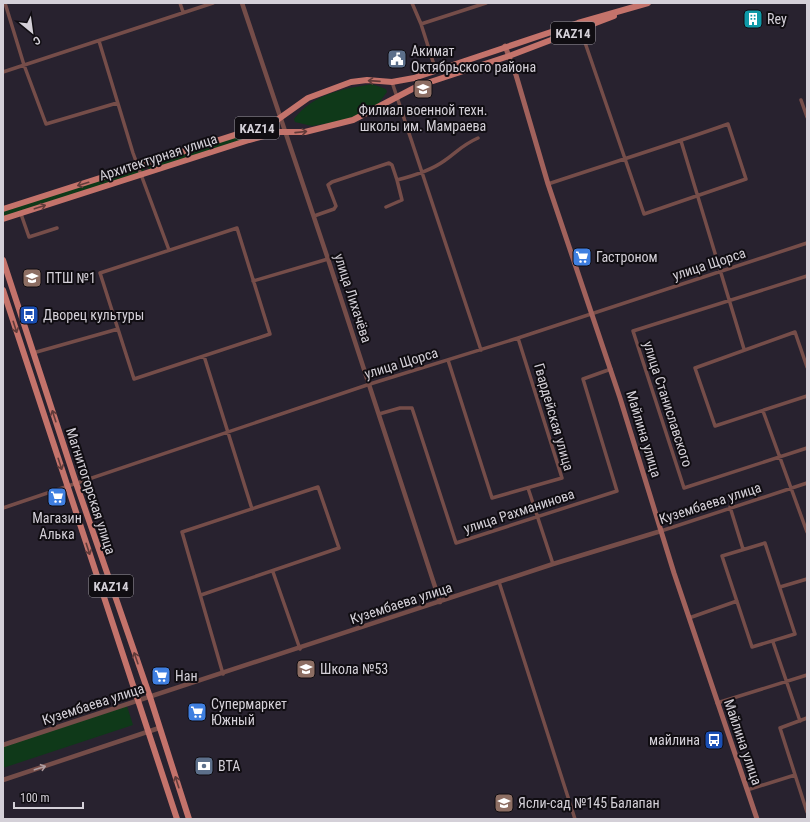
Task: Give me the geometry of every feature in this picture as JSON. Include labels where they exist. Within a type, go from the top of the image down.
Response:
[{"type":"main road","name":"Архитектурная улица","points":[[3,209],[246,132],[281,117],[308,98],[351,82],[367,80],[392,82],[436,71],[505,46],[648,3]]},
{"type":"main road","name":"Архитектурная улица","points":[[3,220],[249,140],[279,132],[286,133],[312,130],[353,120],[418,86],[509,56],[580,30],[635,7]]},
{"type":"main road","name":"Майлина улица","points":[[505,46],[516,75],[548,184],[610,370],[660,531],[757,819]]},
{"type":"main road","name":"Магнитогорская улица","points":[[3,260],[76,483],[150,697],[189,819]]},
{"type":"main road","name":"Магнитогорская улица","points":[[3,290],[67,486],[140,700],[178,819]]},
{"type":"street","points":[[5,3],[24,65],[46,124],[118,103]]},
{"type":"street","points":[[180,3],[183,12]]},
{"type":"street","points":[[3,72],[213,3]]},
{"type":"street","name":"улица Лихачёва","points":[[242,3],[370,384],[440,602]]},
{"type":"street","points":[[412,3],[421,24],[436,71]]},
{"type":"street","points":[[421,24],[486,3]]},
{"type":"street","points":[[548,184],[625,159],[681,141],[728,124],[746,179],[644,214],[625,159],[580,30],[578,23]]},
{"type":"street","points":[[99,41],[138,167],[169,250]]},
{"type":"street","points":[[392,82],[481,350]]},
{"type":"street","points":[[801,100],[807,117]]},
{"type":"street","points":[[396,180],[422,173],[444,161],[464,144],[478,138]]},
{"type":"street","points":[[681,141],[696,196],[722,271],[744,349]]},
{"type":"street","points":[[314,216],[334,209],[336,206],[328,185],[332,182],[389,163],[392,165],[402,200],[386,207]]},
{"type":"street","points":[[21,214],[29,237],[57,228]]},
{"type":"street","points":[[237,228],[254,281],[270,334],[134,379],[100,273],[237,228]]},
{"type":"street","name":"улица Щорса","points":[[3,508],[227,431],[370,384],[481,350],[807,243]]},
{"type":"street","points":[[254,281],[328,259]]},
{"type":"street","name":"улица Станиславского","points":[[807,276],[633,331],[684,488],[807,448]]},
{"type":"street","points":[[33,353],[118,329]]},
{"type":"street","points":[[807,367],[795,332],[744,349],[695,368],[715,426],[807,396]]},
{"type":"street","name":"Гвардейская улица","points":[[448,360],[492,498],[562,478],[518,338]]},
{"type":"street","points":[[204,356],[252,509]]},
{"type":"street","name":"улица Рахманинова","points":[[379,414],[400,408],[412,408],[456,543],[617,491],[583,379],[610,370]]},
{"type":"street","points":[[763,411],[807,532]]},
{"type":"street","name":"Кузембаева улица","points":[[3,745],[300,649],[553,564],[807,483]]},
{"type":"street","points":[[201,595],[273,572],[339,548],[318,487],[182,532],[223,674]]},
{"type":"street","points":[[528,488],[553,564]]},
{"type":"street","points":[[730,508],[743,549]]},
{"type":"street","points":[[764,543],[795,634],[773,642],[752,647],[722,556],[743,549],[764,543]]},
{"type":"street","points":[[273,572],[300,649]]},
{"type":"street","points":[[780,587],[807,579]]},
{"type":"street","points":[[499,582],[575,819]]},
{"type":"street","points":[[689,618],[737,602]]},
{"type":"street","points":[[773,642],[800,721]]},
{"type":"street","points":[[717,703],[807,675]]},
{"type":"street","points":[[807,718],[780,728],[807,812]]},
{"type":"street","points":[[3,780],[159,728]]},
{"type":"street","points":[[747,790],[795,775]]},
{"type":"green space","points":[[372,84],[386,89],[387,92],[378,104],[362,114],[341,121],[312,126],[295,122],[294,119],[302,111],[319,98],[350,88]]},
{"type":"green space","points":[[277,122],[278,128],[149,170],[147,165]]},
{"type":"green space","points":[[143,166],[145,172],[3,217],[3,211]]},
{"type":"green space","points":[[127,706],[133,725],[3,768],[3,746]]},
{"type":"place","name":"Rey","points":[[753,19]]},
{"type":"place","name":"Акимат Октябрьского района","points":[[397,59]]},
{"type":"place","name":"Филиал военной техн. школы им. Мамраева","points":[[423,89]]},
{"type":"place","name":"Гастроном","points":[[582,257]]},
{"type":"place","name":"ПТШ №1","points":[[32,278]]},
{"type":"place","name":"Дворец культуры","points":[[29,315]]},
{"type":"place","name":"Магазин Алька","points":[[57,497]]},
{"type":"place","name":"Школа №53","points":[[306,669]]},
{"type":"place","name":"Нан","points":[[161,676]]},
{"type":"place","name":"Супермаркет Южный","points":[[197,712]]},
{"type":"place","name":"майлина","points":[[714,740]]},
{"type":"place","name":"BTA","points":[[204,766]]},
{"type":"place","name":"Ясли-сад №145 Балапан","points":[[504,803]]}]
